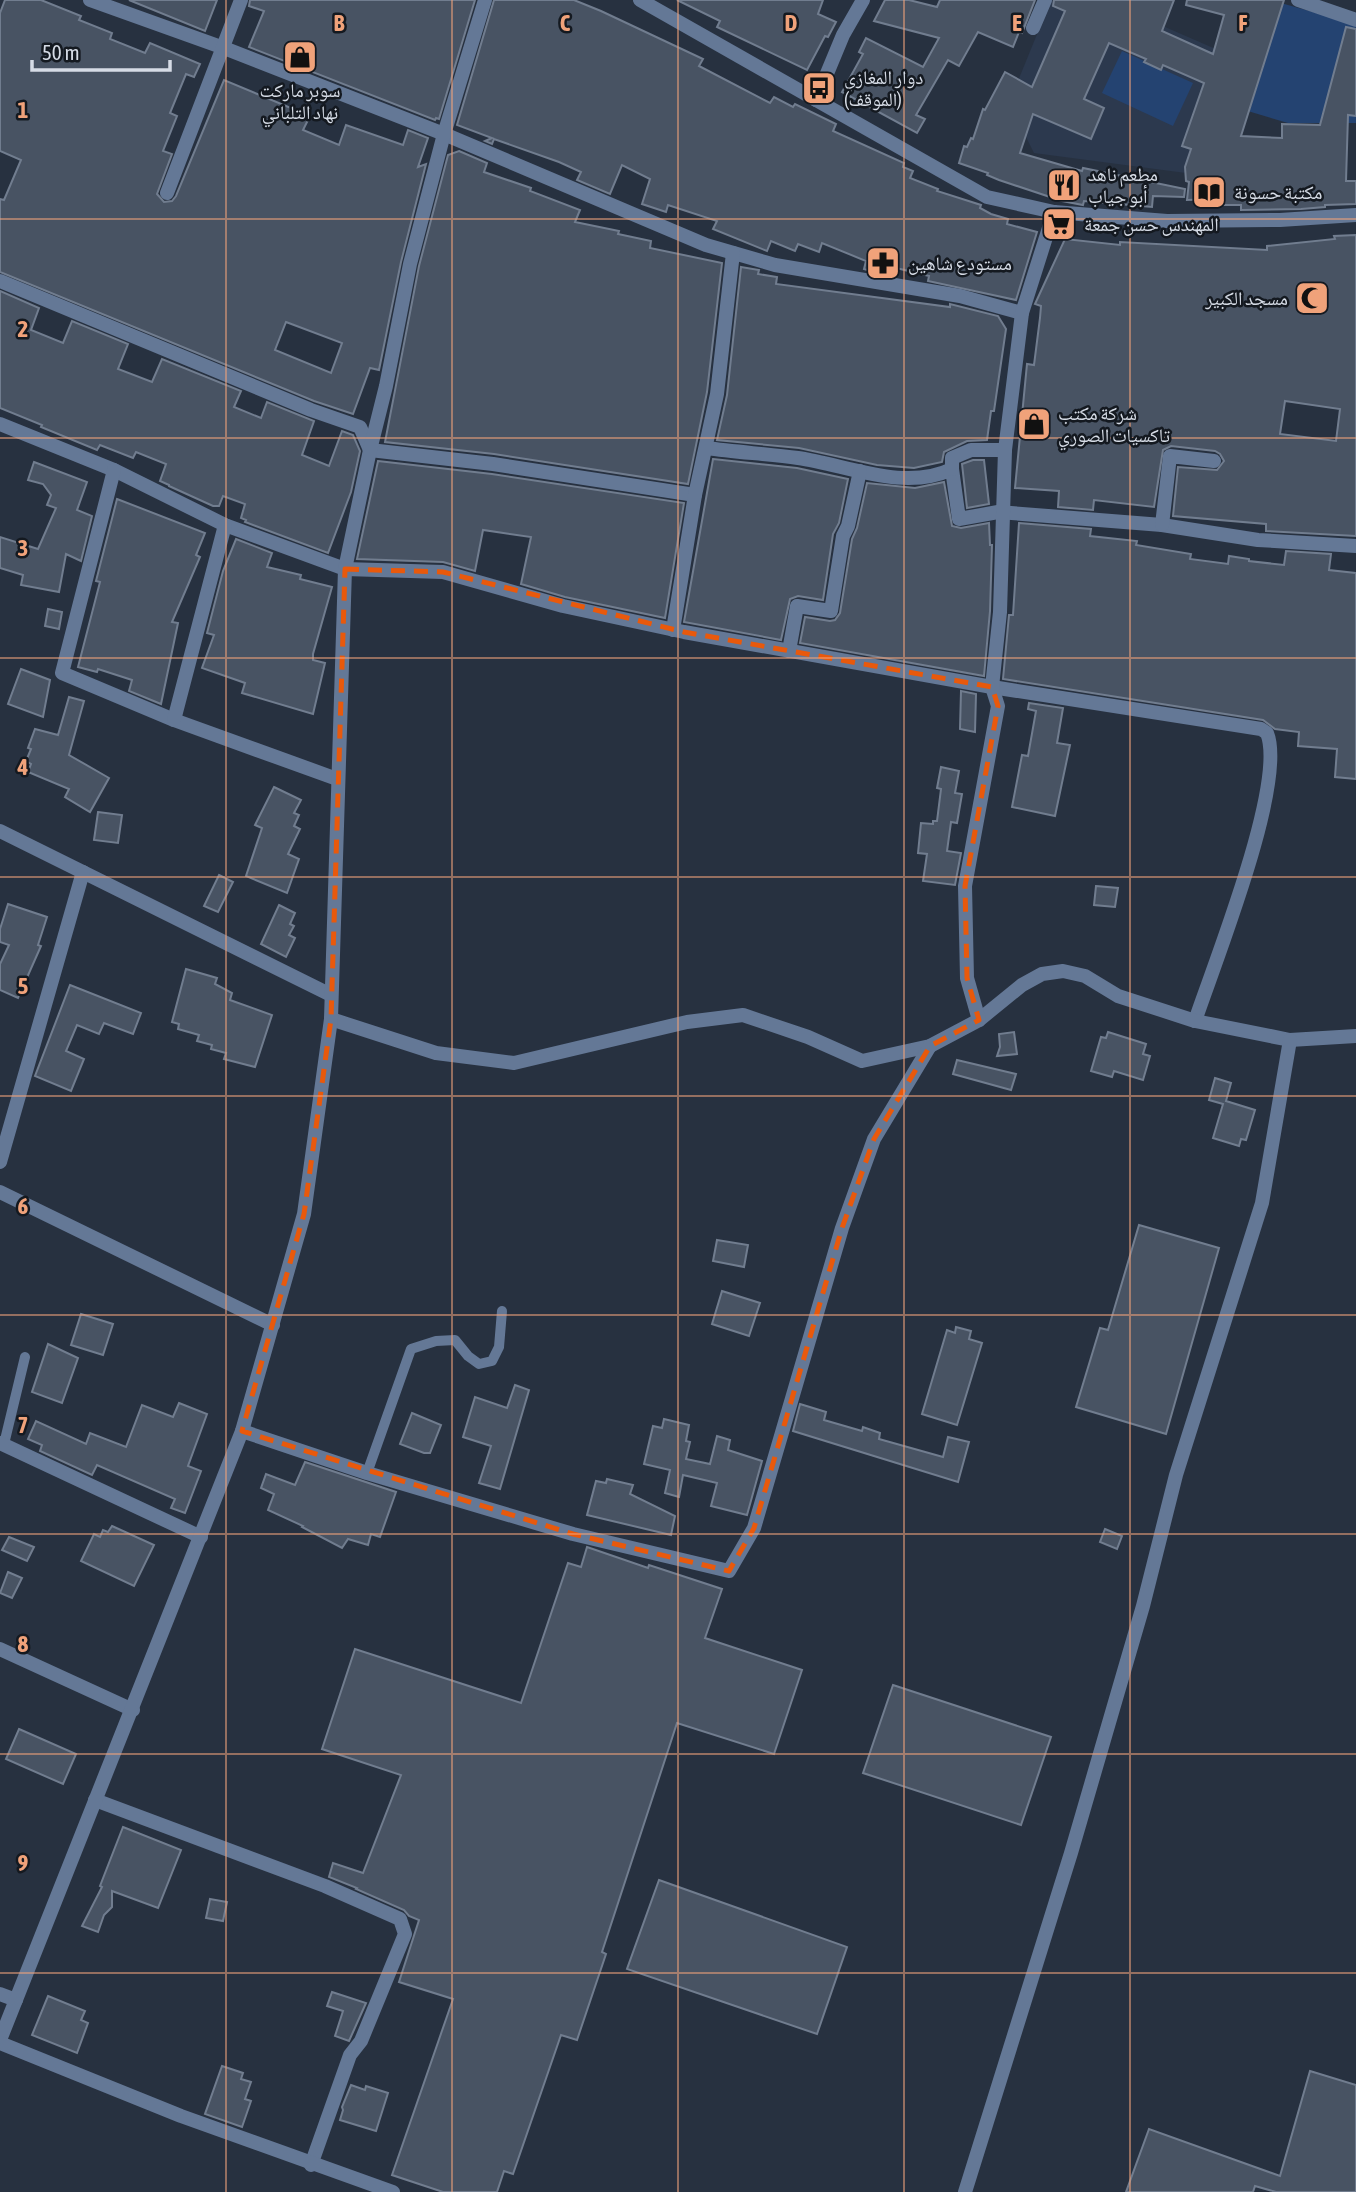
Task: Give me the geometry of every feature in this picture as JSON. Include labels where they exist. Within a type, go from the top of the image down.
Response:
[{"type":"street","points":[[90,0],[224,48],[444,134],[706,245],[775,265],[960,296],[1022,313]]},
{"type":"street","points":[[167,193],[242,0]]},
{"type":"street","points":[[393,2192],[181,2116],[0,2042],[243,1430],[304,1214],[331,1020],[345,569],[410,264],[444,134],[485,0]]},
{"type":"street","points":[[640,0],[987,197],[1054,212],[1167,221],[1280,220],[1356,215]]},
{"type":"street","points":[[816,100],[843,35],[863,0]]},
{"type":"street","points":[[1032,29],[1045,0]]},
{"type":"street","points":[[1298,0],[1356,20]]},
{"type":"street","points":[[979,1020],[967,978],[965,886],[998,706],[992,687],[1000,612],[1006,450],[1022,313],[1054,212]]},
{"type":"street","points":[[673,630],[695,495],[722,363],[733,253]]},
{"type":"street","points":[[0,281],[311,410],[359,427],[370,450]]},
{"type":"street","points":[[0,424],[114,470],[225,526],[345,569],[443,572],[563,606],[673,630],[992,687],[1261,729],[1267,733],[1270,741],[1270,764],[1263,813],[1239,895],[1195,1021]]},
{"type":"street","points":[[706,448],[800,458],[909,478],[939,475],[952,469]]},
{"type":"street","points":[[370,450],[493,464],[695,495]]},
{"type":"street","points":[[1006,450],[971,450],[952,458],[959,519],[998,512],[1162,525],[1258,541],[1356,546]]},
{"type":"street","points":[[1162,525],[1170,456],[1214,461]]},
{"type":"street","points":[[114,470],[62,673],[174,720],[337,779]]},
{"type":"street","points":[[789,651],[797,606],[831,611],[843,536],[848,526],[860,471]]},
{"type":"street","points":[[174,720],[225,526]]},
{"type":"street","points":[[0,831],[331,995]]},
{"type":"street","points":[[0,1162],[83,872]]},
{"type":"street","points":[[331,1020],[436,1053],[514,1063],[687,1022],[743,1015],[808,1037],[862,1061],[930,1046],[979,1020],[1023,985],[1042,974],[1063,971],[1086,976],[1118,996],[1195,1021],[1290,1040],[1356,1036]]},
{"type":"street","points":[[965,2192],[1072,1853],[1143,1606],[1180,1462],[1262,1203],[1290,1040]]},
{"type":"street","points":[[243,1430],[367,1473],[573,1534],[729,1571],[754,1528],[842,1228],[874,1139],[930,1046]]},
{"type":"street","points":[[0,1192],[274,1325]]},
{"type":"street","points":[[2,1444],[201,1537]]},
{"type":"street","points":[[0,1649],[133,1710]]},
{"type":"street","points":[[95,1800],[325,1886],[400,1919],[405,1934],[361,2041],[350,2055],[312,2165]]},
{"type":"street","points":[[0,1994],[16,2000]]},
{"type":"lane","points":[[367,1473],[411,1349],[436,1341],[455,1339],[468,1356],[480,1364],[492,1361],[499,1347],[502,1311]]},
{"type":"lane","points":[[2,1444],[25,1357]]},
{"type":"highlighted area","points":[[345,569],[443,572],[684,632],[992,687],[998,706],[965,886],[967,978],[979,1020],[930,1046],[874,1139],[842,1228],[754,1528],[729,1571],[573,1534],[242,1431],[304,1214],[331,1019]]},
{"type":"shaded area","points":[[1051,0],[1103,0],[1234,57],[1201,175],[1034,153],[1009,103]]},
{"type":"shaded area","points":[[1270,0],[1356,24],[1356,123],[1288,123],[1221,103]]},
{"type":"shaded area","points":[[1122,51],[1193,83],[1173,126],[1102,93]]},
{"type":"building","points":[[5,0],[41,0],[81,16],[79,20],[112,33],[110,39],[145,53],[150,43],[200,64],[194,77],[186,74],[170,113],[177,116],[163,151],[172,154],[157,194],[164,202],[172,201],[176,196],[224,80],[310,116],[303,130],[339,145],[346,125],[403,145],[408,130],[428,138],[418,167],[426,164],[401,262],[379,370],[370,368],[353,414],[314,401],[0,272],[0,199],[4,200],[21,160],[0,151],[0,13]],"holes":[[[286,322],[342,343],[331,373],[275,350]]]},
{"type":"building","points":[[129,0],[217,0],[205,31]]},
{"type":"building","points":[[250,0],[475,0],[439,119],[435,120],[249,47],[264,11],[249,6]]},
{"type":"building","points":[[494,0],[574,0],[601,11],[703,59],[699,66],[770,103],[774,97],[836,124],[833,131],[904,163],[903,167],[913,171],[910,178],[938,189],[937,191],[981,205],[980,208],[991,214],[1008,219],[1007,224],[1037,232],[1016,300],[928,281],[929,276],[892,267],[889,274],[864,269],[866,261],[822,243],[819,252],[798,244],[795,251],[771,241],[767,251],[713,229],[717,221],[668,205],[666,212],[642,204],[650,179],[622,165],[610,194],[577,180],[581,172],[559,162],[494,139],[492,144],[485,141],[492,138],[457,125]]},
{"type":"building","points":[[677,0],[823,0],[818,14],[836,22],[828,37],[825,36],[807,70],[717,27],[720,21]]},
{"type":"building","points":[[885,0],[909,0],[937,7],[940,0],[1035,0],[1022,33],[1019,32],[1013,47],[978,32],[959,66],[948,60],[916,115],[925,119],[917,133],[842,92],[863,54],[859,52],[866,38],[923,67],[939,38],[874,21]]},
{"type":"building","points":[[1054,0],[1174,0],[1162,31],[1213,54],[1224,15],[1186,5],[1187,0],[1284,0],[1241,136],[1282,138],[1282,124],[1320,125],[1346,27],[1356,29],[1356,116],[1348,115],[1346,181],[1356,181],[1356,204],[1301,209],[1241,210],[1241,205],[1213,205],[1213,199],[1187,200],[1189,182],[1186,181],[1185,167],[1191,149],[1182,146],[1204,83],[1163,65],[1161,70],[1144,62],[1146,59],[1109,43],[1084,99],[1104,108],[1091,139],[1033,114],[1020,153],[1082,171],[1083,168],[1185,189],[1184,197],[1153,196],[1152,207],[1084,201],[1083,205],[1062,201],[999,180],[987,175],[988,173],[959,163],[964,146],[967,147],[971,138],[973,139],[983,109],[985,110],[1005,72],[1032,87],[1065,11],[1053,6]]},
{"type":"building","points":[[459,151],[487,163],[484,172],[531,188],[530,191],[580,210],[575,222],[651,241],[650,248],[722,263],[707,392],[688,484],[494,454],[385,442],[419,266],[448,155]]},
{"type":"building","points":[[1356,235],[1356,536],[1266,531],[1266,524],[1173,516],[1178,467],[1217,470],[1224,461],[1215,451],[1171,446],[1163,450],[1154,507],[1094,500],[1093,510],[1058,507],[1059,491],[1015,488],[1027,364],[1034,365],[1040,318],[1041,306],[1035,304],[1065,239],[1120,245],[1120,242],[1267,250],[1267,246],[1335,239],[1334,236]],"holes":[[[1285,401],[1340,409],[1336,441],[1280,434]]]},
{"type":"building","points":[[741,267],[759,270],[758,274],[777,277],[776,284],[950,307],[950,304],[998,316],[1006,329],[987,440],[967,441],[944,452],[942,462],[914,468],[877,465],[799,448],[717,440],[727,395]]},
{"type":"building","points":[[0,291],[39,308],[31,330],[63,343],[72,321],[128,344],[118,369],[152,382],[162,359],[241,391],[234,407],[261,418],[267,402],[314,421],[302,455],[329,466],[342,431],[353,435],[360,451],[351,492],[328,553],[245,522],[246,520],[241,518],[245,504],[223,496],[219,506],[213,506],[169,486],[160,481],[166,464],[136,452],[133,458],[100,445],[97,450],[0,408]]},
{"type":"building","points":[[713,459],[797,468],[848,479],[839,523],[833,534],[823,600],[798,596],[790,599],[781,640],[684,622]]},
{"type":"building","points":[[984,460],[989,504],[967,508],[962,464]]},
{"type":"building","points":[[378,461],[492,474],[684,503],[665,618],[565,597],[521,584],[531,537],[483,530],[475,571],[443,562],[357,559]]},
{"type":"building","points":[[34,462],[87,482],[77,510],[92,516],[81,561],[66,554],[59,592],[21,585],[23,575],[0,568],[0,537],[38,549],[56,508],[47,505],[51,495],[43,484],[28,480]]},
{"type":"building","points":[[944,482],[952,526],[961,528],[989,523],[992,545],[990,611],[984,676],[800,643],[805,617],[830,621],[835,620],[840,613],[852,539],[867,483],[915,488]]},
{"type":"building","points":[[117,499],[205,533],[196,555],[200,557],[172,622],[178,623],[161,704],[129,691],[132,680],[98,669],[97,672],[78,667],[100,582],[96,581]]},
{"type":"building","points":[[1019,523],[1091,529],[1090,536],[1137,541],[1136,545],[1191,554],[1190,559],[1228,564],[1229,556],[1284,565],[1286,551],[1331,554],[1329,570],[1356,573],[1356,779],[1335,777],[1337,749],[1298,746],[1299,732],[1275,729],[1263,720],[1003,679],[1009,615],[1013,615]]},
{"type":"building","points":[[236,539],[272,553],[267,567],[301,575],[300,579],[332,587],[313,654],[313,660],[325,663],[313,714],[242,693],[245,683],[202,668],[214,635],[207,633],[223,571]]},
{"type":"building","points":[[48,609],[62,612],[59,629],[45,626]]},
{"type":"building","points":[[21,669],[50,680],[43,717],[8,704]]},
{"type":"building","points":[[961,691],[976,694],[975,732],[960,729]]},
{"type":"building","points":[[69,697],[84,701],[69,755],[109,778],[90,812],[65,797],[69,789],[28,772],[31,764],[26,761],[31,749],[28,748],[35,729],[58,735]]},
{"type":"building","points":[[1029,703],[1063,708],[1057,743],[1070,745],[1055,816],[1012,807],[1022,755],[1028,756],[1036,711],[1028,709]]},
{"type":"building","points":[[941,767],[959,771],[955,793],[962,794],[957,823],[951,822],[947,851],[961,853],[955,885],[923,881],[927,854],[918,853],[921,823],[933,824],[933,821],[937,821],[941,789],[937,788]]},
{"type":"building","points":[[274,787],[301,800],[294,813],[299,815],[294,826],[300,829],[288,854],[299,859],[287,893],[246,876],[262,828],[255,825]]},
{"type":"building","points":[[98,812],[122,815],[118,843],[94,840]]},
{"type":"building","points":[[219,875],[233,882],[218,912],[204,906]]},
{"type":"building","points":[[1096,886],[1118,888],[1115,907],[1094,905]]},
{"type":"building","points":[[8,904],[47,917],[38,945],[41,946],[18,998],[0,990],[0,964],[9,945],[0,942],[0,929]]},
{"type":"building","points":[[279,905],[295,913],[290,924],[294,926],[289,935],[295,938],[286,957],[261,944]]},
{"type":"building","points":[[186,969],[217,978],[215,984],[232,993],[230,1000],[272,1015],[255,1067],[224,1059],[226,1053],[197,1041],[199,1035],[178,1029],[179,1024],[172,1022]]},
{"type":"building","points":[[70,985],[141,1013],[133,1034],[104,1023],[99,1034],[77,1025],[66,1051],[84,1059],[71,1091],[35,1076]]},
{"type":"building","points":[[1014,1032],[1017,1054],[997,1056],[1000,1047],[999,1034]]},
{"type":"building","points":[[1108,1032],[1146,1044],[1143,1054],[1150,1056],[1143,1080],[1114,1071],[1112,1077],[1091,1071],[1101,1037],[1106,1038]]},
{"type":"building","points":[[957,1060],[1016,1074],[1011,1090],[953,1074]]},
{"type":"building","points":[[1215,1078],[1231,1083],[1226,1101],[1255,1110],[1246,1140],[1241,1139],[1239,1146],[1213,1138],[1223,1104],[1209,1100]]},
{"type":"building","points":[[1139,1225],[1219,1248],[1166,1434],[1076,1407],[1100,1328],[1108,1330]]},
{"type":"building","points":[[717,1240],[748,1245],[744,1267],[713,1261]]},
{"type":"building","points":[[722,1291],[760,1303],[749,1336],[712,1324]]},
{"type":"building","points":[[81,1314],[113,1324],[103,1355],[71,1345]]},
{"type":"building","points":[[956,1327],[971,1331],[969,1339],[982,1343],[957,1425],[922,1414],[947,1330],[955,1333]]},
{"type":"building","points":[[48,1344],[78,1358],[62,1403],[32,1392]]},
{"type":"building","points":[[515,1385],[529,1390],[500,1489],[479,1483],[491,1446],[463,1437],[475,1397],[507,1408]]},
{"type":"building","points":[[179,1403],[207,1414],[188,1466],[201,1471],[185,1513],[171,1508],[175,1499],[97,1465],[92,1475],[40,1451],[42,1445],[28,1439],[36,1421],[86,1444],[90,1433],[126,1447],[142,1405],[173,1417]]},
{"type":"building","points":[[800,1404],[826,1412],[824,1420],[862,1431],[863,1427],[880,1433],[879,1439],[943,1457],[948,1437],[969,1442],[958,1482],[793,1431]]},
{"type":"building","points":[[412,1413],[441,1425],[430,1453],[400,1444]]},
{"type":"building","points":[[664,1419],[689,1425],[686,1441],[690,1442],[686,1459],[710,1464],[717,1436],[730,1440],[728,1450],[762,1461],[747,1515],[711,1506],[717,1483],[683,1475],[679,1497],[665,1493],[670,1470],[644,1464],[653,1426],[662,1428]]},
{"type":"building","points":[[305,1462],[396,1492],[380,1537],[371,1534],[368,1545],[348,1539],[342,1548],[268,1510],[274,1494],[261,1488],[266,1474],[295,1485]]},
{"type":"building","points":[[607,1479],[633,1485],[630,1494],[675,1516],[671,1535],[587,1515],[596,1481],[606,1483]]},
{"type":"building","points":[[112,1526],[154,1545],[134,1586],[81,1561],[94,1534],[100,1537],[103,1530],[108,1532]]},
{"type":"building","points":[[1105,1529],[1122,1536],[1117,1549],[1100,1542]]},
{"type":"building","points":[[9,1537],[34,1547],[27,1561],[2,1550]]},
{"type":"building","points":[[587,1547],[722,1589],[705,1638],[802,1670],[774,1754],[677,1723],[602,1952],[606,1954],[577,2040],[561,2035],[513,2174],[504,2171],[497,2192],[443,2192],[392,2175],[453,1999],[399,1982],[419,1920],[409,1916],[404,1910],[329,1877],[333,1863],[363,1873],[401,1775],[322,1749],[355,1649],[521,1703],[568,1563],[581,1567]]},
{"type":"building","points":[[8,1572],[22,1578],[12,1598],[0,1593]]},
{"type":"building","points":[[893,1685],[1051,1737],[1021,1825],[863,1773]]},
{"type":"building","points":[[19,1729],[76,1754],[63,1784],[6,1759]]},
{"type":"building","points":[[123,1827],[181,1850],[158,1908],[112,1891],[112,1907],[104,1915],[98,1932],[82,1926],[102,1887],[100,1886]]},
{"type":"building","points":[[659,1880],[847,1947],[817,2034],[627,1969]]},
{"type":"building","points":[[210,1899],[227,1902],[223,1921],[206,1918]]},
{"type":"building","points":[[332,1992],[366,2003],[349,2041],[335,2036],[343,2011],[327,2006]]},
{"type":"building","points":[[48,1996],[85,2011],[81,2020],[88,2023],[77,2053],[32,2035]]},
{"type":"building","points":[[222,2066],[243,2073],[241,2079],[251,2082],[245,2099],[251,2101],[242,2127],[205,2114]]},
{"type":"building","points":[[1310,2071],[1356,2085],[1356,2192],[1276,2192],[1255,2186],[1253,2192],[1126,2192],[1149,2129],[1280,2176]]},
{"type":"building","points":[[351,2085],[365,2090],[366,2086],[388,2093],[376,2131],[340,2120]]},
{"type":"place","name":"سوبر ماركت نهاد التلباني","points":[[300,57]]},
{"type":"place","name":"دوار المغازي (الموقف)","points":[[819,88]]},
{"type":"place","name":"مطعم ناهد أبو جياب","points":[[1064,185]]},
{"type":"place","name":"مكتبة حسونة","points":[[1209,192]]},
{"type":"place","name":"المهندس حسن جمعة","points":[[1059,224]]},
{"type":"place","name":"مستودع شاهين","points":[[883,263]]},
{"type":"place","name":"مسجد الكبير","points":[[1312,298]]},
{"type":"place","name":"شركة مكتب تاكسيات الصوري","points":[[1034,424]]}]
